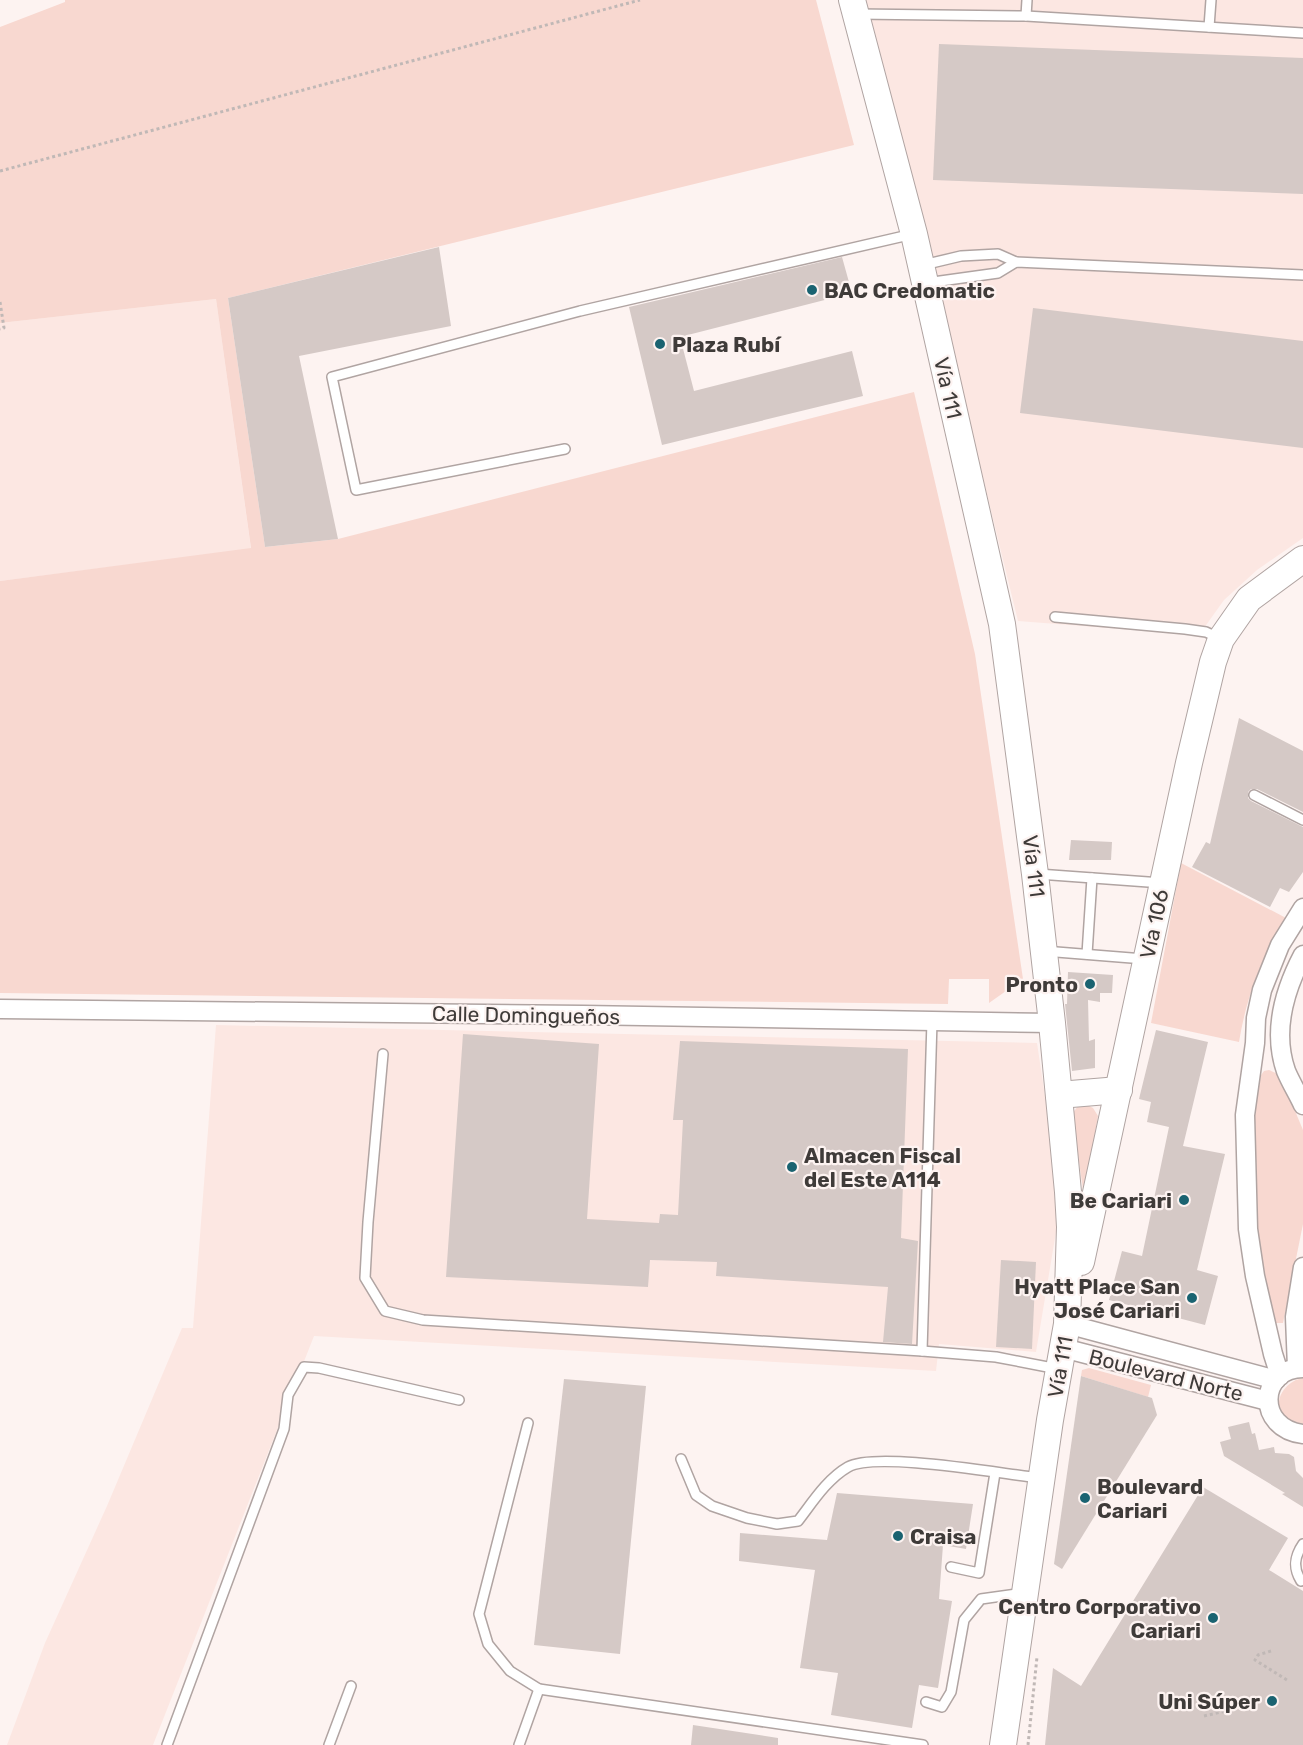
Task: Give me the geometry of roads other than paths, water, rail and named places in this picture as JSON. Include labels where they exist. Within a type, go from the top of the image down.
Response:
[{"type":"main road","name":"Vía 111","points":[[853,7],[914,234],[1002,624],[1035,874],[1059,1095],[1070,1227],[1063,1347],[1024,1593],[1003,1745]]},
{"type":"main road","name":"Vía 106","points":[[1063,1347],[1204,694],[1221,639],[1249,599],[1303,559]]},
{"type":"main road","points":[[1059,1095],[1119,1090]]},
{"type":"street","points":[[1289,1373],[1269,1337],[1257,1287],[1248,1229],[1245,1115],[1255,1043],[1256,1018],[1262,990],[1280,945],[1303,908]]},
{"type":"street","points":[[1303,955],[1286,992],[1281,1016],[1280,1042],[1287,1074],[1303,1105]]},
{"type":"street","name":"Calle Domingueños","points":[[0,1010],[524,1014],[1052,1023]]},
{"type":"street","points":[[1255,1043],[1280,1042]]},
{"type":"street","points":[[1303,1268],[1289,1373],[1272,1386],[1268,1401],[1270,1411],[1280,1427],[1303,1435]]},
{"type":"street","name":"Boulevard Norte","points":[[1063,1347],[1289,1373]]},
{"type":"street","name":"Boulevard Norte","points":[[1063,1347],[1268,1401]]},
{"type":"lane","points":[[1026,16],[1027,0]]},
{"type":"lane","points":[[1209,27],[1211,0]]},
{"type":"lane","points":[[853,7],[1303,33]]},
{"type":"lane","points":[[566,449],[356,490],[332,377],[580,311],[914,234]]},
{"type":"lane","points":[[923,274],[962,256],[998,254],[1016,262],[1303,275]]},
{"type":"lane","points":[[923,274],[998,273],[1016,262]]},
{"type":"lane","points":[[1055,617],[1185,629],[1221,639]]},
{"type":"lane","points":[[1254,795],[1303,820]]},
{"type":"lane","points":[[1035,874],[1163,883]]},
{"type":"lane","points":[[1087,954],[1092,878]]},
{"type":"lane","points":[[1044,951],[1146,959]]},
{"type":"lane","points":[[922,1351],[932,1021]]},
{"type":"lane","points":[[383,1054],[365,1278],[385,1311],[423,1320],[996,1357],[1063,1347]]},
{"type":"lane","points":[[167,1745],[284,1429],[288,1395],[303,1367],[318,1368],[459,1400]]},
{"type":"lane","points":[[528,1423],[479,1614],[488,1644],[510,1671],[539,1689],[923,1745]]},
{"type":"lane","points":[[681,1459],[696,1494],[712,1506],[747,1518],[777,1524],[798,1521],[825,1487],[849,1466],[910,1461],[1042,1478]]},
{"type":"lane","points":[[951,1568],[980,1573],[995,1473]]},
{"type":"lane","points":[[1301,1581],[1295,1562],[1303,1544]]},
{"type":"lane","points":[[926,1702],[942,1707],[951,1692],[964,1620],[981,1599],[1024,1593]]},
{"type":"lane","points":[[329,1745],[351,1686]]},
{"type":"lane","points":[[519,1745],[539,1689]]},
{"type":"place","name":"BAC Credomatic","points":[[812,290]]},
{"type":"place","name":"Plaza Rubí","points":[[660,344]]},
{"type":"place","name":"Pronto","points":[[1090,984]]},
{"type":"place","name":"Almacen Fiscal del Este A114","points":[[792,1167]]},
{"type":"place","name":"Be Cariari","points":[[1184,1200]]},
{"type":"place","name":"Hyatt Place San José Cariari","points":[[1192,1298]]},
{"type":"place","name":"Boulevard Cariari","points":[[1085,1498]]},
{"type":"place","name":"Craisa","points":[[898,1536]]},
{"type":"place","name":"Centro Corporativo Cariari","points":[[1213,1618]]},
{"type":"place","name":"Uni Súper","points":[[1272,1701]]}]
